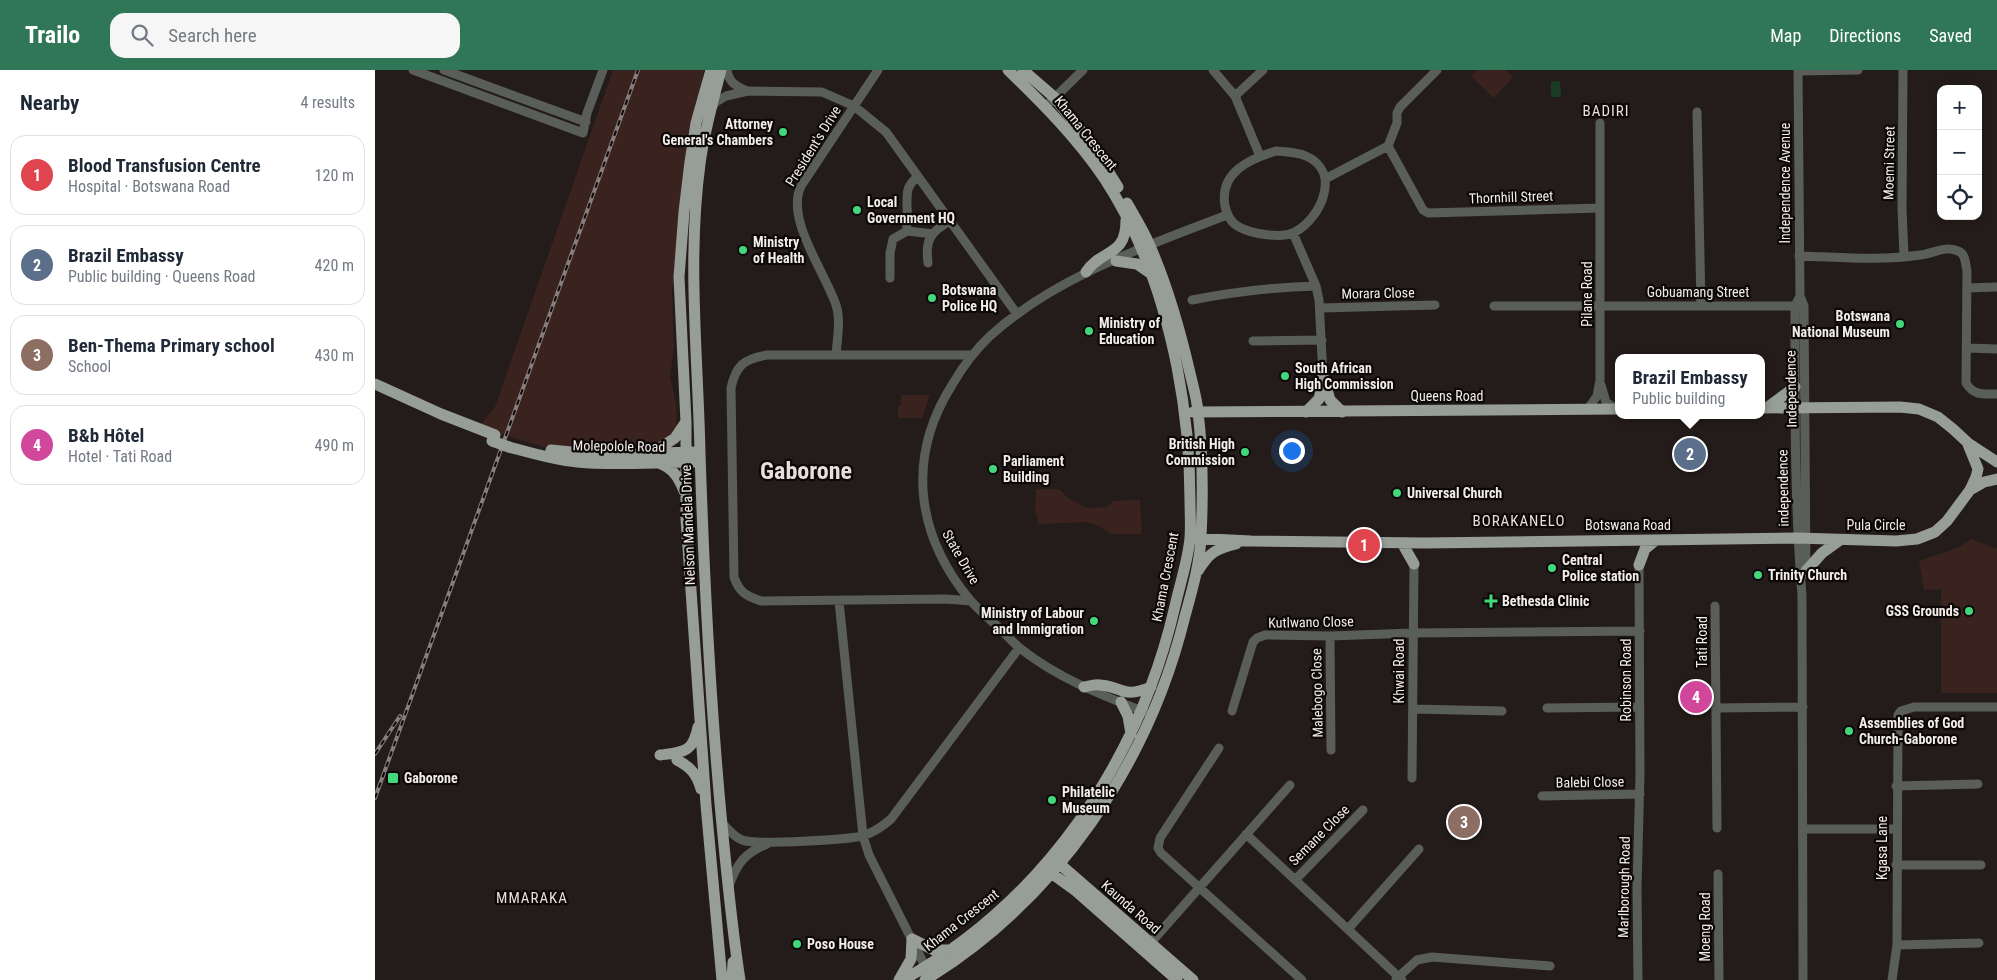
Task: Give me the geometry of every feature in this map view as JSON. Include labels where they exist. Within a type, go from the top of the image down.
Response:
[{"type":"main road","name":"Nelson Mandela Drive","points":[[711,70],[696,123],[683,222],[679,277],[686,422],[685,495],[706,805],[722,980]]},
{"type":"main road","name":"Nelson Mandela Drive","points":[[721,70],[700,164],[693,254],[693,288],[701,520],[713,739],[728,888],[740,980]]},
{"type":"main road","name":"Khama Crescent","points":[[927,975],[952,950],[1007,906],[1047,870],[1124,750],[1131,734],[1147,712],[1151,687],[1167,641],[1195,539],[1201,468],[1199,412],[1180,326],[1112,176],[1089,141],[1050,102],[1008,70]]},
{"type":"main road","name":"Khama Crescent","points":[[1023,70],[1050,102],[1105,179],[1145,247],[1150,273],[1169,327],[1186,412],[1195,539],[1195,576],[1178,647],[1147,712],[1132,757],[1086,833],[1055,860]]},
{"type":"main road","points":[[1086,272],[1091,266],[1118,248],[1125,234],[1126,217]]},
{"type":"main road","points":[[1116,260],[1137,264],[1150,273]]},
{"type":"main road","points":[[1323,376],[1330,400],[1342,412]]},
{"type":"main road","points":[[1306,412],[1319,399],[1323,376]]},
{"type":"main road","points":[[375,384],[493,438]]},
{"type":"main road","points":[[1765,407],[1795,387]]},
{"type":"main road","points":[[375,392],[439,421],[493,438]]},
{"type":"main road","name":"Pula Circle","points":[[1800,409],[1900,407],[1919,409],[1938,417],[1967,442],[1977,469],[1976,477],[1970,490],[1947,521],[1926,537],[1907,541],[1802,539]]},
{"type":"main road","points":[[1765,408],[1800,409]]},
{"type":"main road","name":"Queens Road","points":[[1186,412],[1615,410]]},
{"type":"main road","points":[[685,495],[673,471],[654,458],[675,438],[686,422]]},
{"type":"main road","name":"Molepolole Road","points":[[493,438],[577,462],[599,464],[654,458],[700,457]]},
{"type":"main road","points":[[1967,442],[1997,462]]},
{"type":"main road","points":[[1970,490],[1984,482],[1997,479]]},
{"type":"main road","name":"Botswana Road","points":[[1195,539],[1425,543],[1802,539]]},
{"type":"main road","points":[[1627,540],[1635,552],[1639,565]]},
{"type":"main road","points":[[1639,565],[1645,549],[1656,540]]},
{"type":"main road","points":[[1807,571],[1822,553],[1840,540]]},
{"type":"main road","points":[[1195,576],[1209,555],[1217,550],[1245,541]]},
{"type":"main road","points":[[1402,543],[1414,564]]},
{"type":"main road","points":[[1414,564],[1417,554],[1425,543]]},
{"type":"main road","points":[[1084,687],[1102,685],[1129,693],[1151,687]]},
{"type":"main road","points":[[1121,702],[1128,716],[1131,734]]},
{"type":"main road","points":[[660,755],[682,752],[689,748],[696,738],[700,711]]},
{"type":"main road","points":[[677,760],[686,764],[696,775],[706,805]]},
{"type":"main road","points":[[1038,887],[1077,886],[1073,856],[1086,833]]},
{"type":"main road","name":"Kaunda Road","points":[[1055,860],[1077,886],[1147,947],[1193,980]]},
{"type":"main road","name":"Khama Crescent","points":[[901,980],[927,975],[967,953],[993,931],[1038,887],[1047,870]]},
{"type":"main road","name":"Kaunda Road","points":[[1047,870],[1077,886]]},
{"type":"main road","points":[[901,980],[911,959],[912,938],[934,950],[952,950]]},
{"type":"main road","name":"Kaunda Road","points":[[1147,947],[1177,980]]},
{"type":"main road","points":[[732,980],[735,950]]},
{"type":"street","points":[[413,70],[580,132],[603,70]]},
{"type":"street","points":[[444,70],[468,74],[585,118]]},
{"type":"street","points":[[727,70],[730,81],[737,87],[748,91]]},
{"type":"street","name":"President's Drive","points":[[836,355],[836,306],[799,222],[797,196],[801,186],[878,70]]},
{"type":"street","points":[[1050,102],[1083,70]]},
{"type":"street","points":[[1213,70],[1235,96],[1260,156]]},
{"type":"street","points":[[1235,96],[1263,70]]},
{"type":"street","points":[[1325,179],[1388,146],[1397,124],[1397,113],[1400,107],[1437,70]]},
{"type":"street","points":[[1798,71],[1858,70]]},
{"type":"street","name":"Moemi Street","points":[[1903,70],[1902,209],[1904,256]]},
{"type":"street","name":"Independence Avenue","points":[[1798,71],[1800,296]]},
{"type":"street","points":[[462,88],[468,74]]},
{"type":"street","points":[[711,108],[716,102],[726,96],[748,91],[822,92],[854,106],[886,132],[1017,314]]},
{"type":"street","points":[[1697,112],[1701,306]]},
{"type":"street","name":"Pilane Road","points":[[1599,380],[1601,306],[1600,123]]},
{"type":"street","name":"Thornhill Street","points":[[1388,146],[1423,210],[1428,213],[1600,208]]},
{"type":"street","points":[[1276,151],[1306,156],[1319,164],[1325,179],[1324,198],[1312,218],[1293,233],[1269,235],[1249,232],[1235,225],[1227,215],[1224,192],[1233,174],[1245,163],[1260,156],[1276,151]]},
{"type":"street","points":[[907,231],[905,195],[911,182],[918,176]]},
{"type":"street","name":"State Drive","points":[[1147,712],[1084,687],[1051,670],[1019,648],[971,601],[947,566],[936,544],[924,507],[922,478],[924,456],[935,417],[944,396],[971,355],[1017,314],[1046,294],[1086,272],[1227,215]]},
{"type":"street","points":[[928,263],[929,239],[950,221]]},
{"type":"street","points":[[890,278],[890,253],[893,239],[907,231],[933,234]]},
{"type":"street","points":[[1293,233],[1316,286],[1321,308],[1323,376]]},
{"type":"street","points":[[1799,256],[1884,258],[1919,255],[1945,249],[1960,252],[1964,256],[1967,270],[1966,383],[1971,390],[1978,394],[1997,394]]},
{"type":"street","points":[[1192,300],[1251,290],[1316,286]]},
{"type":"street","points":[[1967,288],[1997,287]]},
{"type":"street","name":"Independence","points":[[1800,296],[1802,539],[1807,571],[1802,595]]},
{"type":"street","name":"Morara Close","points":[[1321,308],[1435,305]]},
{"type":"street","name":"Gobuamang Street","points":[[1494,306],[1800,306]]},
{"type":"street","name":"Independence","points":[[1800,306],[1795,387],[1800,409]]},
{"type":"street","points":[[1253,342],[1322,340]]},
{"type":"street","points":[[1967,348],[1997,349]]},
{"type":"street","points":[[971,355],[767,355],[755,357],[741,364],[734,376],[731,388],[733,577],[737,587],[743,593],[761,601],[946,599],[971,601]]},
{"type":"street","points":[[1599,380],[1604,398],[1615,408]]},
{"type":"street","points":[[1587,410],[1597,396],[1599,380]]},
{"type":"street","points":[[1802,539],[1803,980]]},
{"type":"street","name":"Khwai Road","points":[[1412,778],[1414,564]]},
{"type":"street","name":"Robinson Road","points":[[1639,565],[1640,794]]},
{"type":"street","points":[[839,601],[863,836],[869,855],[912,938],[927,975]]},
{"type":"street","name":"Tati Road","points":[[1715,606],[1717,828]]},
{"type":"street","name":"Kutlwano Close","points":[[1232,711],[1250,650],[1257,638],[1265,635],[1330,636],[1413,633],[1640,631]]},
{"type":"street","name":"Malebogo Close","points":[[1330,636],[1331,750]]},
{"type":"street","points":[[722,823],[741,840],[770,843],[863,836],[891,820],[1019,648]]},
{"type":"street","points":[[1547,708],[1639,707]]},
{"type":"street","points":[[1716,708],[1803,707]]},
{"type":"street","name":"Kgasa Lane","points":[[1892,980],[1897,945],[1896,786],[1898,715],[1901,711],[1914,707],[1997,707]]},
{"type":"street","points":[[1413,710],[1502,711]]},
{"type":"street","points":[[1219,748],[1159,844],[1161,853],[1302,980]]},
{"type":"street","points":[[1896,786],[1978,784]]},
{"type":"street","points":[[1147,947],[1290,785]]},
{"type":"street","name":"Balebi Close","points":[[1542,796],[1640,794]]},
{"type":"street","name":"Marlborough Road","points":[[1637,980],[1640,794]]},
{"type":"street","name":"Semane Close","points":[[1295,880],[1363,810]]},
{"type":"street","points":[[1803,829],[1896,829]]},
{"type":"street","points":[[1245,834],[1399,979],[1417,960],[1432,957],[1550,966]]},
{"type":"street","points":[[728,888],[734,870],[742,860],[756,849],[770,843]]},
{"type":"street","points":[[1348,929],[1419,849]]},
{"type":"street","points":[[1896,865],[1981,865]]},
{"type":"street","name":"Moeng Road","points":[[1718,874],[1719,980]]},
{"type":"street","points":[[1897,945],[1979,943]]},
{"type":"shaded area","points":[[613,70],[704,70],[682,184],[672,294],[674,346],[670,376],[676,404],[677,430],[656,448],[624,450],[547,448],[479,427],[495,407]]},
{"type":"shaded area","points":[[1477,70],[1505,70],[1513,77],[1494,98],[1471,76]]},
{"type":"shaded area","points":[[1560,81],[1561,97],[1551,97],[1551,82]]},
{"type":"shaded area","points":[[901,395],[930,395],[922,418],[898,418],[898,406],[901,405]]},
{"type":"shaded area","points":[[1036,489],[1059,489],[1068,498],[1087,508],[1106,507],[1114,501],[1140,500],[1142,534],[1111,534],[1095,524],[1085,522],[1038,524],[1037,514],[1035,513]]},
{"type":"shaded area","name":"GSS Grounds","points":[[1972,539],[1996,549],[1997,546],[1997,693],[1941,693],[1941,589],[1924,590],[1919,561],[1960,547]]},
{"type":"railway","points":[[375,798],[638,70]]},
{"type":"railway","points":[[375,754],[400,716]]},
{"type":"place","name":"Attorney General's Chambers","points":[[783,132]]},
{"type":"place","name":"Local Government HQ","points":[[857,210]]},
{"type":"place","name":"Ministry of Health","points":[[743,250]]},
{"type":"place","name":"Botswana Police HQ","points":[[932,298]]},
{"type":"place","name":"Botswana National Museum","points":[[1900,324]]},
{"type":"place","name":"Ministry of Education","points":[[1089,331]]},
{"type":"place","name":"South African High Commission","points":[[1285,376]]},
{"type":"place","name":"British High Commission","points":[[1245,452]]},
{"type":"place","name":"Brazil Embassy","points":[[1690,454]]},
{"type":"place","name":"Parliament Building","points":[[993,469]]},
{"type":"place","name":"Universal Church","points":[[1397,493]]},
{"type":"place","name":"Blood Transfusion Centre","points":[[1364,545]]},
{"type":"place","name":"Central Police station","points":[[1552,568]]},
{"type":"place","name":"Trinity Church","points":[[1758,575]]},
{"type":"place","name":"Bethesda Clinic","points":[[1491,601]]},
{"type":"place","name":"GSS Grounds","points":[[1969,611]]},
{"type":"place","name":"Ministry of Labour and Immigration","points":[[1094,621]]},
{"type":"place","name":"B&b Hôtel","points":[[1696,697]]},
{"type":"place","name":"Assemblies of God Church-Gaborone","points":[[1849,731]]},
{"type":"place","name":"Gaborone","points":[[393,778]]},
{"type":"place","name":"Philatelic Museum","points":[[1052,800]]},
{"type":"place","name":"Ben-Thema Primary school","points":[[1464,822]]},
{"type":"place","name":"Poso House","points":[[797,944]]},
{"type":"district","name":"BADIRI","points":[[1606,111]]},
{"type":"district","name":"Gaborone","points":[[806,471]]},
{"type":"district","name":"BORAKANELO","points":[[1519,521]]},
{"type":"district","name":"MMARAKA","points":[[532,898]]}]
